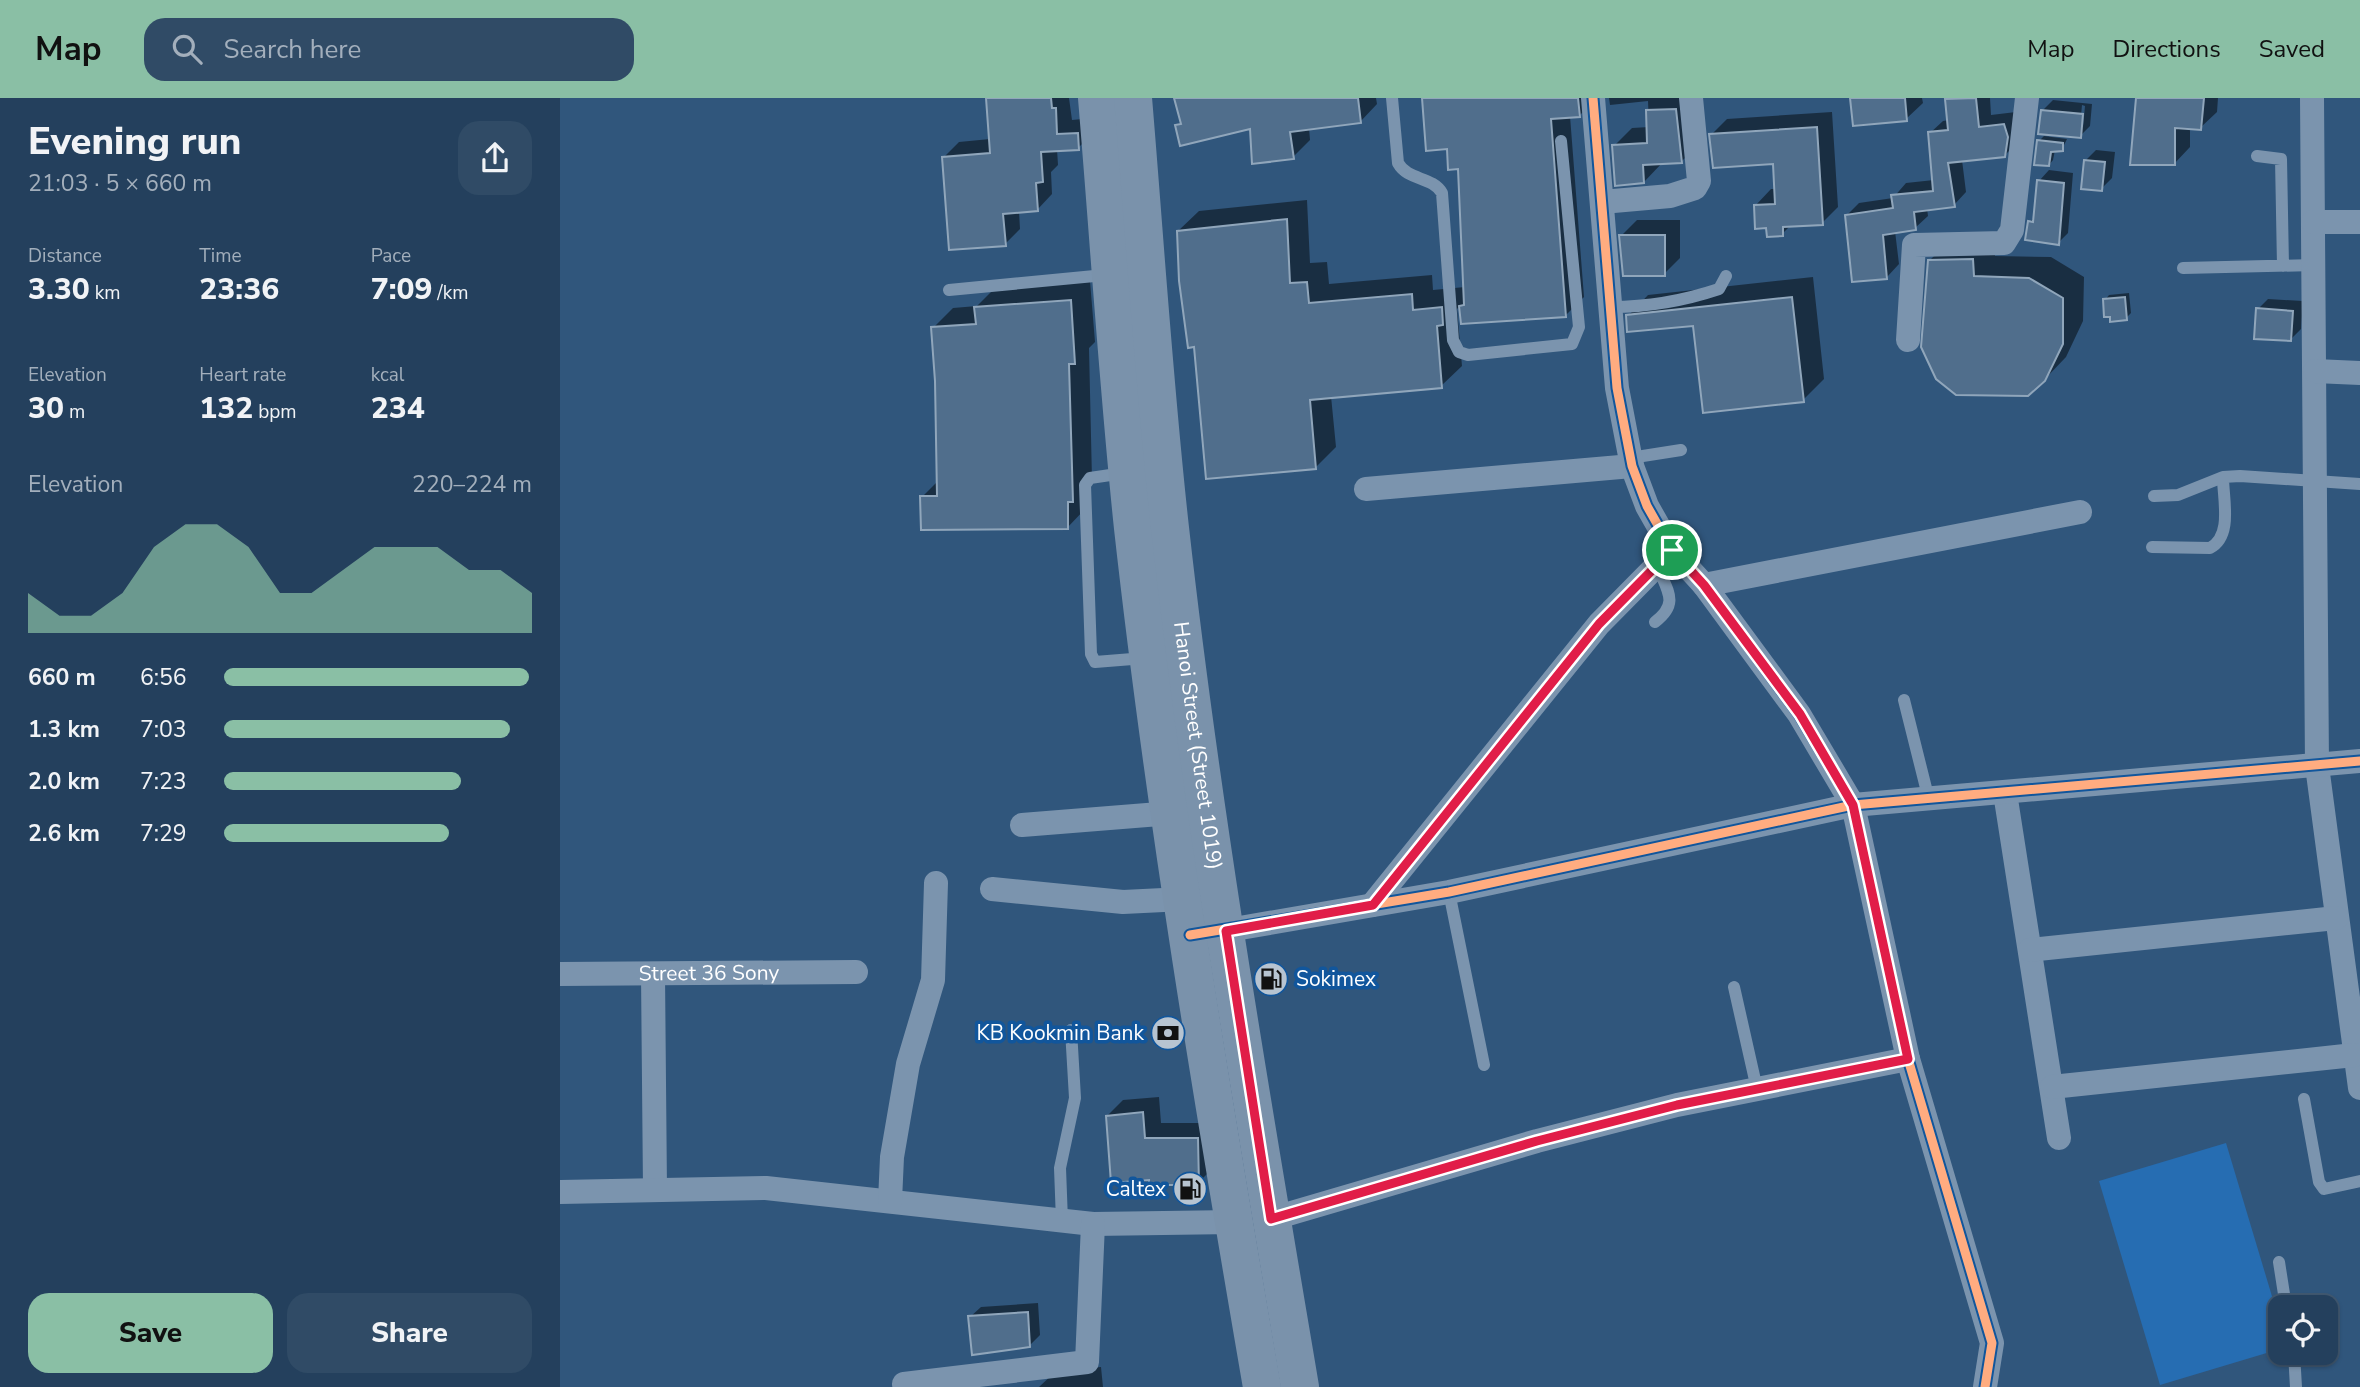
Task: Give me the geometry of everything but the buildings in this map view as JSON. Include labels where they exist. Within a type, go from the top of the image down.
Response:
[{"type":"main road","name":"Hanoi Street (Street 1019)","points":[[1097,98],[1128,472],[1172,813],[1271,1219],[1300,1387]]},
{"type":"main road","name":"Hanoi Street (Street 1019)","points":[[1133,98],[1200,922],[1234,1222],[1262,1387]]},
{"type":"street","points":[[1593,98],[1617,388],[1631,462],[1664,558],[1704,585],[1800,714],[1853,805],[1908,1059],[1992,1343],[1985,1387]]},
{"type":"street","points":[[1602,202],[1670,197],[1695,188],[1699,181],[1691,98]]},
{"type":"street","points":[[1908,340],[1914,245],[2004,243],[2012,230],[2027,98]]},
{"type":"street","points":[[2312,98],[2317,766],[2360,1088]]},
{"type":"street","points":[[2313,222],[2360,222]]},
{"type":"street","points":[[2315,371],[2360,373]]},
{"type":"street","points":[[1366,489],[1631,462]]},
{"type":"street","points":[[1704,585],[2080,512]]},
{"type":"street","points":[[1373,905],[1599,624],[1664,558]]},
{"type":"street","points":[[992,888],[1123,902],[1200,922],[1373,905],[1449,892],[1853,805],[2360,761]]},
{"type":"street","points":[[2005,793],[2059,1138]]},
{"type":"street","points":[[1022,825],[1172,813]]},
{"type":"street","points":[[890,1201],[892,1157],[908,1064],[933,980],[936,883]]},
{"type":"street","points":[[2030,950],[2336,918]]},
{"type":"street","name":"Street 36 Sony","points":[[560,974],[856,972]]},
{"type":"street","points":[[653,974],[655,1190]]},
{"type":"street","points":[[2052,1087],[2354,1055]]},
{"type":"street","points":[[1271,1219],[1537,1141],[1677,1105],[1908,1059]]},
{"type":"street","points":[[560,1192],[765,1188],[1093,1224],[1234,1222]]},
{"type":"street","points":[[904,1384],[1087,1362],[1093,1224]]},
{"type":"lane","points":[[1392,98],[1398,163],[1402,171],[1438,186],[1442,192],[1453,340],[1459,352],[1468,355],[1572,344],[1579,327],[1561,141]]},
{"type":"lane","points":[[2257,156],[2281,159],[2283,266]]},
{"type":"lane","points":[[2183,268],[2314,265]]},
{"type":"lane","points":[[949,290],[1112,274]]},
{"type":"lane","points":[[1611,307],[1649,307],[1685,300],[1719,289],[1726,276]]},
{"type":"lane","points":[[1631,462],[1681,450]]},
{"type":"lane","points":[[1128,472],[1090,478],[1085,485],[1091,654],[1096,662],[1150,658]]},
{"type":"lane","points":[[2152,547],[2210,548],[2219,544],[2225,534],[2222,477]]},
{"type":"lane","points":[[2154,496],[2194,491],[2222,477],[2360,484]]},
{"type":"lane","points":[[1655,622],[1669,612],[1671,602],[1664,558]]},
{"type":"lane","points":[[1904,700],[1929,800]]},
{"type":"lane","points":[[1449,892],[1484,1065]]},
{"type":"lane","points":[[1734,987],[1757,1089]]},
{"type":"lane","points":[[1062,1221],[1060,1168],[1075,1098],[1071,1030]]},
{"type":"lane","points":[[2304,1099],[2319,1182],[2324,1189],[2360,1181]]},
{"type":"lane","points":[[2278,1262],[2284,1295]]},
{"type":"lane","points":[[2296,1365],[2296,1387]]},
{"type":"shaded area","points":[[2226,1143],[2272,1295],[2268,1295],[2268,1353],[2160,1385],[2099,1181]]},
{"type":"cycle path","points":[[1593,98],[1617,388],[1632,466],[1647,506],[1672,550],[1704,585],[1799,714],[1853,805],[1908,1059],[1992,1343],[1985,1387]]},
{"type":"cycle path","points":[[1190,935],[1449,892],[1853,805],[2360,761]]},
{"type":"place","name":"Sokimex","points":[[1271,979]]},
{"type":"place","name":"KB Kookmin Bank","points":[[1168,1033]]},
{"type":"place","name":"Caltex","points":[[1190,1189]]},
{"type":"route","points":[[1672,550],[1704,585],[1800,714],[1853,805],[1908,1059],[1677,1105],[1537,1141],[1271,1219],[1226,931],[1373,905],[1599,624],[1672,550]]}]
